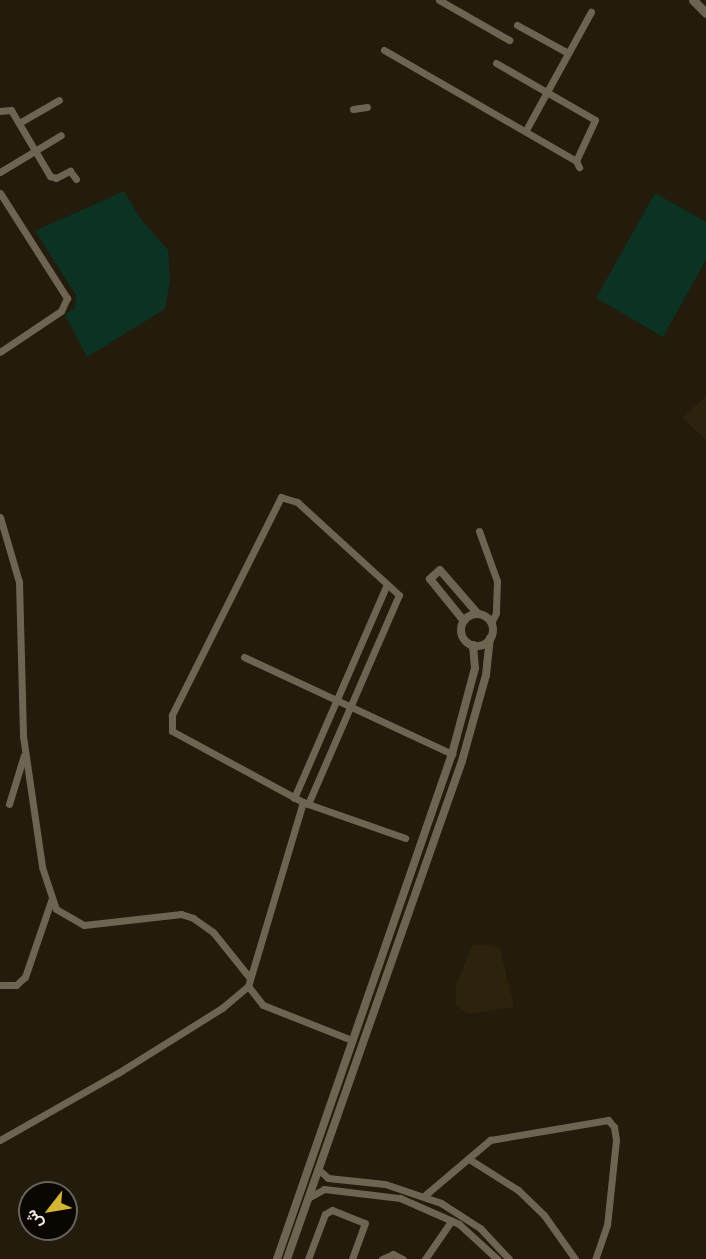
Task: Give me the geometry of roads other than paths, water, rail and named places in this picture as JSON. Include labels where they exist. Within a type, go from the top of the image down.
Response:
[{"type":"main road","points":[[693,0],[706,13]]},
{"type":"street","points":[[439,0],[509,40]]},
{"type":"street","points":[[526,130],[591,12]]},
{"type":"street","points":[[517,25],[568,53]]},
{"type":"street","points":[[384,50],[526,130],[578,164],[595,120],[496,63]]},
{"type":"street","points":[[19,123],[59,100]]},
{"type":"street","points":[[353,109],[367,106]]},
{"type":"street","points":[[0,111],[9,108],[52,178],[70,171],[76,179]]},
{"type":"street","points":[[0,172],[61,135]]},
{"type":"street","points":[[0,193],[67,297],[61,311],[0,352]]},
{"type":"street","points":[[0,1140],[118,1073],[222,1008],[248,986],[305,803],[399,595],[297,502],[281,497],[172,715],[172,731],[180,739],[294,798],[305,803],[405,838]]},
{"type":"street","points":[[0,517],[18,582],[20,702],[25,751],[42,867],[56,909],[84,925],[181,914],[193,918],[213,932],[249,977]]},
{"type":"street","points":[[287,1259],[462,761],[486,675],[491,623],[496,606],[497,581],[479,531]]},
{"type":"street","points":[[490,638],[483,645],[473,645],[462,636],[464,621],[430,579],[440,570],[478,614],[491,623]]},
{"type":"street","points":[[294,798],[387,584]]},
{"type":"street","points":[[464,621],[478,614]]},
{"type":"street","points":[[277,1259],[452,754],[475,668],[473,645]]},
{"type":"street","points":[[244,657],[452,754]]},
{"type":"street","points":[[9,804],[25,751]]},
{"type":"street","points":[[0,985],[16,985],[25,977],[52,898]]},
{"type":"street","points":[[248,986],[263,1005],[352,1040]]},
{"type":"street","points":[[424,1196],[490,1140],[608,1120],[614,1127],[616,1140],[607,1225],[595,1259]]},
{"type":"street","points":[[469,1159],[518,1190],[544,1215],[575,1259]]},
{"type":"street","points":[[318,1169],[328,1178],[385,1184],[424,1196],[462,1214],[509,1259]]},
{"type":"street","points":[[308,1198],[324,1189],[375,1192],[422,1205],[452,1220],[497,1259]]},
{"type":"street","points":[[308,1259],[325,1214],[332,1210],[365,1223],[352,1259]]},
{"type":"street","points":[[425,1259],[452,1220]]},
{"type":"street","points":[[382,1259],[393,1254],[403,1259]]}]
